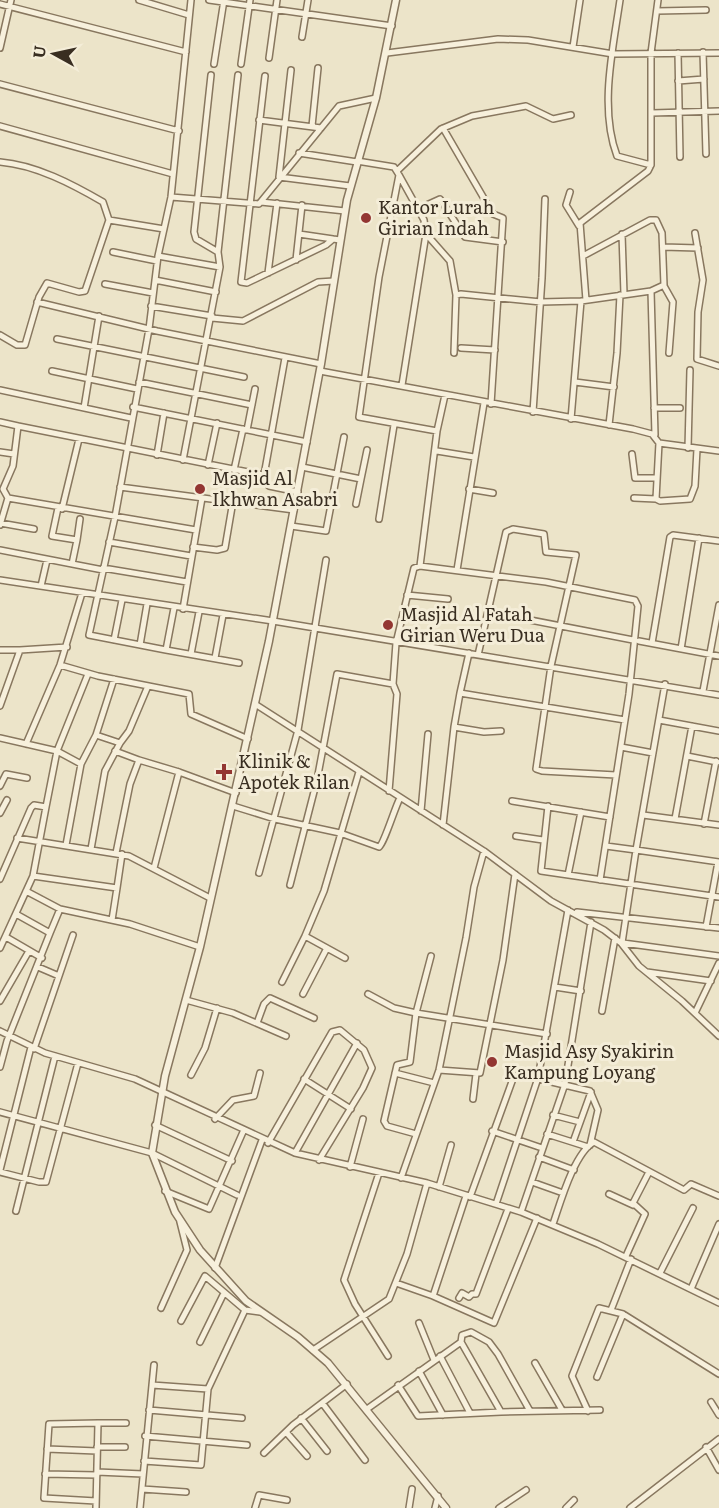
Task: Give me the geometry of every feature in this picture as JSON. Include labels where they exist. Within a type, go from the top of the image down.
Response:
[{"type":"street","points":[[139,0],[189,15]]},
{"type":"street","points":[[191,0],[171,197],[158,259],[149,329],[131,418],[115,517],[89,635],[239,663]]},
{"type":"street","points":[[209,0],[250,3],[275,11],[392,26]]},
{"type":"street","points":[[269,58],[277,0]]},
{"type":"street","points":[[302,38],[308,0]]},
{"type":"street","points":[[396,0],[376,98],[336,239],[334,281],[321,368],[273,621],[237,793],[200,947],[161,1091],[152,1153],[165,1191],[180,1222],[214,1268],[238,1294],[313,1350],[346,1384],[446,1508]]},
{"type":"street","points":[[573,47],[580,0]]},
{"type":"street","points":[[620,0],[612,54],[610,115],[615,152],[619,157],[651,165]]},
{"type":"street","points":[[579,226],[582,221],[648,171],[651,165],[651,53],[658,0]]},
{"type":"street","points":[[214,64],[224,1]]},
{"type":"street","points":[[0,4],[10,3],[186,52]]},
{"type":"street","points":[[1,44],[10,3]]},
{"type":"street","points":[[241,64],[250,3]]},
{"type":"street","points":[[657,11],[706,10]]},
{"type":"street","points":[[387,53],[498,39],[573,47],[612,54],[719,53]]},
{"type":"street","points":[[703,52],[706,154]]},
{"type":"street","points":[[678,53],[680,157]]},
{"type":"street","points":[[312,126],[318,68]]},
{"type":"street","points":[[279,177],[291,70]]},
{"type":"street","points":[[211,75],[195,238],[218,252]]},
{"type":"street","points":[[183,460],[208,342],[220,267],[218,252],[238,75]]},
{"type":"street","points":[[265,76],[241,282],[247,283],[336,239]]},
{"type":"street","points":[[678,81],[704,79]]},
{"type":"street","points":[[0,84],[179,131]]},
{"type":"street","points":[[261,202],[279,177],[341,104],[376,98]]},
{"type":"street","points":[[437,431],[359,417],[379,277],[398,173],[443,128],[472,116],[518,106],[532,108],[553,119],[570,115]]},
{"type":"street","points":[[652,113],[719,111]]},
{"type":"street","points":[[259,120],[321,128]]},
{"type":"street","points":[[0,126],[173,174]]},
{"type":"street","points":[[443,128],[493,214],[503,218],[500,297],[491,404]]},
{"type":"street","points":[[299,153],[390,166],[398,173],[418,209],[426,234],[450,261],[456,295],[454,353]]},
{"type":"street","points":[[0,162],[43,173],[84,190],[103,201],[109,220],[85,291],[79,292],[47,283],[43,286],[37,302],[25,345],[17,345],[0,335]]},
{"type":"street","points":[[279,177],[350,186]]},
{"type":"street","points":[[570,192],[567,205],[579,226],[583,255],[583,301],[572,419]]},
{"type":"street","points":[[171,197],[249,204],[277,203],[345,211]]},
{"type":"street","points":[[418,209],[440,199],[465,237],[503,242]]},
{"type":"street","points":[[533,412],[545,199]]},
{"type":"street","points":[[268,273],[277,203]]},
{"type":"street","points":[[296,260],[302,206]]},
{"type":"street","points":[[109,220],[164,230]]},
{"type":"street","points":[[583,255],[650,220],[656,220],[660,226],[666,269],[663,286]]},
{"type":"street","points":[[299,234],[336,239]]},
{"type":"street","points":[[402,385],[426,234]]},
{"type":"street","points":[[609,425],[622,294],[622,234]]},
{"type":"street","points":[[695,234],[703,280],[698,312],[697,359],[719,366]]},
{"type":"street","points":[[663,247],[698,248]]},
{"type":"street","points":[[113,252],[220,267]]},
{"type":"street","points":[[155,280],[216,292]]},
{"type":"street","points":[[152,306],[243,321],[318,282],[334,281]]},
{"type":"street","points":[[105,284],[153,293]]},
{"type":"street","points":[[456,295],[541,302],[583,301],[651,291],[663,286]]},
{"type":"street","points":[[663,286],[672,296],[673,303],[669,353]]},
{"type":"street","points":[[651,291],[655,435],[659,443],[656,499]]},
{"type":"street","points":[[37,302],[364,378],[655,435]]},
{"type":"street","points":[[84,408],[99,316]]},
{"type":"street","points":[[57,339],[244,377]]},
{"type":"street","points":[[460,348],[495,350]]},
{"type":"street","points":[[285,358],[263,475],[265,484],[298,492]]},
{"type":"street","points":[[52,370],[252,405]]},
{"type":"street","points":[[688,448],[690,370]]},
{"type":"street","points":[[575,382],[614,387]]},
{"type":"street","points":[[234,470],[255,389]]},
{"type":"street","points":[[0,390],[131,418]]},
{"type":"street","points":[[420,566],[437,431],[445,395]]},
{"type":"street","points":[[457,570],[484,403]]},
{"type":"street","points":[[133,407],[307,442]]},
{"type":"street","points":[[654,408],[680,408]]},
{"type":"street","points":[[157,455],[164,413]]},
{"type":"street","points":[[0,422],[126,450],[263,475]]},
{"type":"street","points":[[208,465],[217,423]]},
{"type":"street","points":[[379,519],[394,425]]},
{"type":"street","points":[[18,426],[10,475],[2,488],[8,498],[196,530]]},
{"type":"street","points":[[291,526],[326,531],[344,437]]},
{"type":"street","points":[[76,540],[52,536],[79,439]]},
{"type":"street","points":[[659,443],[719,451]]},
{"type":"street","points":[[634,498],[672,502],[690,499],[695,486],[697,449]]},
{"type":"street","points":[[356,504],[367,450]]},
{"type":"street","points":[[436,451],[474,457]]},
{"type":"street","points":[[0,452],[14,454]]},
{"type":"street","points":[[632,454],[636,478],[656,478]]},
{"type":"street","points":[[302,467],[361,479]]},
{"type":"street","points":[[120,487],[294,510]]},
{"type":"street","points":[[469,489],[493,493]]},
{"type":"street","points":[[8,498],[0,524],[34,529]]},
{"type":"street","points":[[183,609],[202,498]]},
{"type":"street","points":[[193,547],[218,550],[225,548],[233,501]]},
{"type":"street","points":[[72,564],[80,519]]},
{"type":"street","points":[[478,655],[506,532],[513,529],[542,534],[546,538],[546,552],[577,556],[551,666],[536,765],[538,771],[616,775]]},
{"type":"street","points":[[652,643],[670,537],[719,541]]},
{"type":"street","points":[[681,648],[699,538]]},
{"type":"street","points":[[109,542],[191,556]]},
{"type":"street","points":[[0,550],[47,560],[187,582]]},
{"type":"street","points":[[41,586],[47,560]]},
{"type":"street","points":[[259,873],[298,730],[326,560]]},
{"type":"street","points":[[389,791],[397,694],[393,684],[396,642],[414,568],[420,566],[496,575],[635,600],[638,606],[636,641],[600,880]]},
{"type":"street","points":[[0,580],[199,612],[273,621],[719,694]]},
{"type":"street","points":[[26,744],[67,647],[82,593]]},
{"type":"street","points":[[407,595],[448,599]]},
{"type":"street","points":[[114,640],[122,600]]},
{"type":"street","points":[[140,645],[147,604]]},
{"type":"street","points":[[703,691],[719,605]]},
{"type":"street","points":[[166,650],[174,608]]},
{"type":"street","points":[[191,654],[199,612]]},
{"type":"street","points":[[489,612],[719,656]]},
{"type":"street","points":[[215,658],[223,615]]},
{"type":"street","points":[[0,650],[67,647]]},
{"type":"street","points":[[0,706],[20,650]]},
{"type":"street","points":[[443,825],[454,727],[469,653]]},
{"type":"street","points":[[60,665],[88,674],[189,694],[191,714],[248,739]]},
{"type":"street","points":[[0,948],[33,876],[57,751],[88,674]]},
{"type":"street","points":[[290,885],[323,750],[337,674],[393,684]]},
{"type":"street","points":[[66,844],[81,764],[96,735],[114,679]]},
{"type":"street","points":[[622,943],[665,684]]},
{"type":"street","points":[[91,849],[103,779],[115,751],[129,730],[148,686]]},
{"type":"street","points":[[460,693],[625,720]]},
{"type":"street","points":[[255,704],[298,730],[323,750],[484,851],[540,894],[591,922],[622,943],[645,972],[719,1036]]},
{"type":"street","points":[[659,720],[719,731]]},
{"type":"street","points":[[675,819],[692,726]]},
{"type":"street","points":[[454,727],[484,732],[501,731]]},
{"type":"street","points":[[421,811],[428,734]]},
{"type":"street","points":[[96,735],[120,743]]},
{"type":"street","points":[[0,738],[57,751],[81,764]]},
{"type":"street","points":[[621,747],[653,753]]},
{"type":"street","points":[[115,751],[237,793]]},
{"type":"street","points":[[687,756],[717,762],[704,824]]},
{"type":"street","points":[[112,920],[129,784],[139,760]]},
{"type":"street","points":[[154,868],[179,772]]},
{"type":"street","points":[[282,982],[324,891],[360,772]]},
{"type":"street","points":[[0,786],[6,774],[27,778]]},
{"type":"street","points":[[711,789],[719,791]]},
{"type":"street","points":[[233,806],[275,819],[340,833],[381,847],[391,816],[400,798]]},
{"type":"street","points":[[0,813],[7,800]]},
{"type":"street","points":[[512,801],[610,817]]},
{"type":"street","points":[[0,879],[3,863],[32,806],[46,807]]},
{"type":"street","points":[[548,806],[540,870],[716,897]]},
{"type":"street","points":[[568,875],[581,812]]},
{"type":"street","points":[[643,814],[719,825]]},
{"type":"street","points":[[516,836],[543,840]]},
{"type":"street","points":[[17,838],[119,854],[154,868],[210,898]]},
{"type":"street","points":[[606,846],[718,862],[716,897],[706,927]]},
{"type":"street","points":[[401,1178],[439,1070],[451,1018],[474,887],[484,851]]},
{"type":"street","points":[[473,1099],[476,1074],[482,1068],[503,960],[515,874]]},
{"type":"street","points":[[33,876],[117,888]]},
{"type":"street","points":[[26,891],[60,909],[112,920],[200,947]]},
{"type":"street","points":[[0,1067],[60,909]]},
{"type":"street","points":[[570,911],[719,928]]},
{"type":"street","points":[[496,1204],[538,1078],[570,911]]},
{"type":"street","points":[[16,914],[50,933]]},
{"type":"street","points":[[521,1212],[565,1084],[591,922]]},
{"type":"street","points":[[73,935],[33,1048],[0,1171],[23,1179],[46,1182],[78,1063]]},
{"type":"street","points":[[305,936],[345,958]]},
{"type":"street","points":[[6,937],[42,958]]},
{"type":"street","points":[[602,1011],[615,938]]},
{"type":"street","points":[[622,943],[719,956]]},
{"type":"street","points":[[303,994],[327,948]]},
{"type":"street","points":[[0,1001],[29,951]]},
{"type":"street","points":[[417,1134],[384,1124],[398,1063],[410,1062],[416,1013],[431,956]]},
{"type":"street","points":[[695,1013],[719,963]]},
{"type":"street","points":[[38,967],[59,976]]},
{"type":"street","points":[[645,972],[711,981]]},
{"type":"street","points":[[555,987],[581,992]]},
{"type":"street","points":[[368,994],[394,1008],[416,1013],[547,1034]]},
{"type":"street","points":[[257,1023],[264,1004],[270,998],[314,1018]]},
{"type":"street","points":[[186,1000],[217,1008],[286,1036]]},
{"type":"street","points":[[191,1075],[205,1048],[217,1008]]},
{"type":"street","points":[[214,1268],[265,1141],[333,1030],[340,1030],[368,1056],[372,1068],[351,1109],[319,1160]]},
{"type":"street","points":[[0,1031],[33,1048],[55,1056],[135,1079],[215,1119],[295,1154],[428,1184],[553,1224],[719,1302]]},
{"type":"street","points":[[295,1154],[326,1094],[357,1044]]},
{"type":"street","points":[[16,1210],[55,1056]]},
{"type":"street","points":[[439,1070],[476,1074]]},
{"type":"street","points":[[215,1119],[234,1100],[254,1096],[260,1072]]},
{"type":"street","points":[[395,1073],[434,1083]]},
{"type":"street","points":[[433,1296],[510,1079],[517,1075],[538,1078],[591,1092]]},
{"type":"street","points":[[304,1079],[351,1109]]},
{"type":"street","points":[[573,1142],[591,1092]]},
{"type":"street","points":[[553,1224],[563,1193],[589,1146],[598,1110],[591,1092]]},
{"type":"street","points":[[0,1112],[152,1153],[237,1195]]},
{"type":"street","points":[[553,1115],[580,1122]]},
{"type":"street","points":[[350,1167],[363,1119]]},
{"type":"street","points":[[155,1125],[232,1161]]},
{"type":"street","points":[[492,1131],[542,1148]]},
{"type":"street","points":[[165,1191],[208,1209],[221,1186],[243,1132]]},
{"type":"street","points":[[547,1134],[589,1146],[596,1143],[684,1190],[692,1184],[719,1196]]},
{"type":"street","points":[[439,1187],[452,1145]]},
{"type":"street","points":[[539,1157],[574,1170]]},
{"type":"street","points":[[633,1205],[649,1172]]},
{"type":"street","points":[[379,1173],[344,1276],[345,1284],[363,1317],[388,1356]]},
{"type":"street","points":[[532,1182],[563,1193]]},
{"type":"street","points":[[313,1350],[386,1302],[396,1283],[428,1184]]},
{"type":"street","points":[[609,1194],[633,1205],[645,1214],[611,1310]]},
{"type":"street","points":[[660,1273],[693,1208]]},
{"type":"street","points":[[459,1298],[462,1293],[469,1297],[476,1294],[480,1287],[485,1266],[508,1209]]},
{"type":"street","points":[[396,1283],[496,1323],[537,1218]]},
{"type":"street","points":[[161,1308],[187,1250],[180,1222]]},
{"type":"street","points":[[691,1289],[719,1224]]},
{"type":"street","points":[[181,1321],[205,1276],[245,1310],[264,1314]]},
{"type":"street","points":[[200,1342],[224,1293]]},
{"type":"street","points":[[588,1411],[572,1376],[598,1310],[602,1308],[623,1314],[719,1374]]},
{"type":"street","points":[[144,1461],[200,1465],[208,1389],[245,1310]]},
{"type":"street","points":[[597,1377],[623,1314]]},
{"type":"street","points":[[419,1323],[434,1360]]},
{"type":"street","points":[[501,1412],[461,1342],[462,1335],[471,1332],[489,1342],[530,1411]]},
{"type":"street","points":[[367,1409],[461,1342]]},
{"type":"street","points":[[440,1356],[470,1413]]},
{"type":"street","points":[[535,1363],[562,1410]]},
{"type":"street","points":[[140,1508],[145,1436],[154,1365]]},
{"type":"street","points":[[419,1371],[443,1415]]},
{"type":"street","points":[[264,1453],[301,1418],[323,1404],[346,1384]]},
{"type":"street","points":[[152,1385],[208,1389]]},
{"type":"street","points":[[398,1385],[418,1416],[600,1410]]},
{"type":"street","points":[[711,1402],[719,1415]]},
{"type":"street","points":[[323,1404],[365,1460]]},
{"type":"street","points":[[149,1410],[206,1413],[242,1418]]},
{"type":"street","points":[[301,1418],[327,1451]]},
{"type":"street","points":[[98,1423],[96,1505],[45,1499],[49,1424],[98,1423],[126,1423]]},
{"type":"street","points":[[286,1432],[307,1456]]},
{"type":"street","points":[[145,1436],[248,1445]]},
{"type":"street","points":[[630,1508],[719,1439]]},
{"type":"street","points":[[47,1449],[125,1447]]},
{"type":"street","points":[[706,1447],[719,1470]]},
{"type":"street","points":[[45,1474],[143,1474]]},
{"type":"street","points":[[142,1489],[186,1492]]},
{"type":"street","points":[[409,1508],[412,1489]]},
{"type":"street","points":[[499,1508],[526,1490]]},
{"type":"street","points":[[255,1508],[260,1495],[288,1500]]},
{"type":"street","points":[[435,1508],[438,1496]]},
{"type":"street","points":[[566,1508],[574,1500]]},
{"type":"street","points":[[638,1501],[644,1508]]},
{"type":"place","name":"Kantor Lurah Girian Indah","points":[[366,218]]},
{"type":"place","name":"Masjid Al Ikhwan Asabri","points":[[200,489]]},
{"type":"place","name":"Masjid Al Fatah Girian Weru Dua","points":[[388,625]]},
{"type":"place","name":"Klinik & Apotek Rilan","points":[[224,772]]},
{"type":"place","name":"Masjid Asy Syakirin Kampung Loyang","points":[[492,1062]]}]
